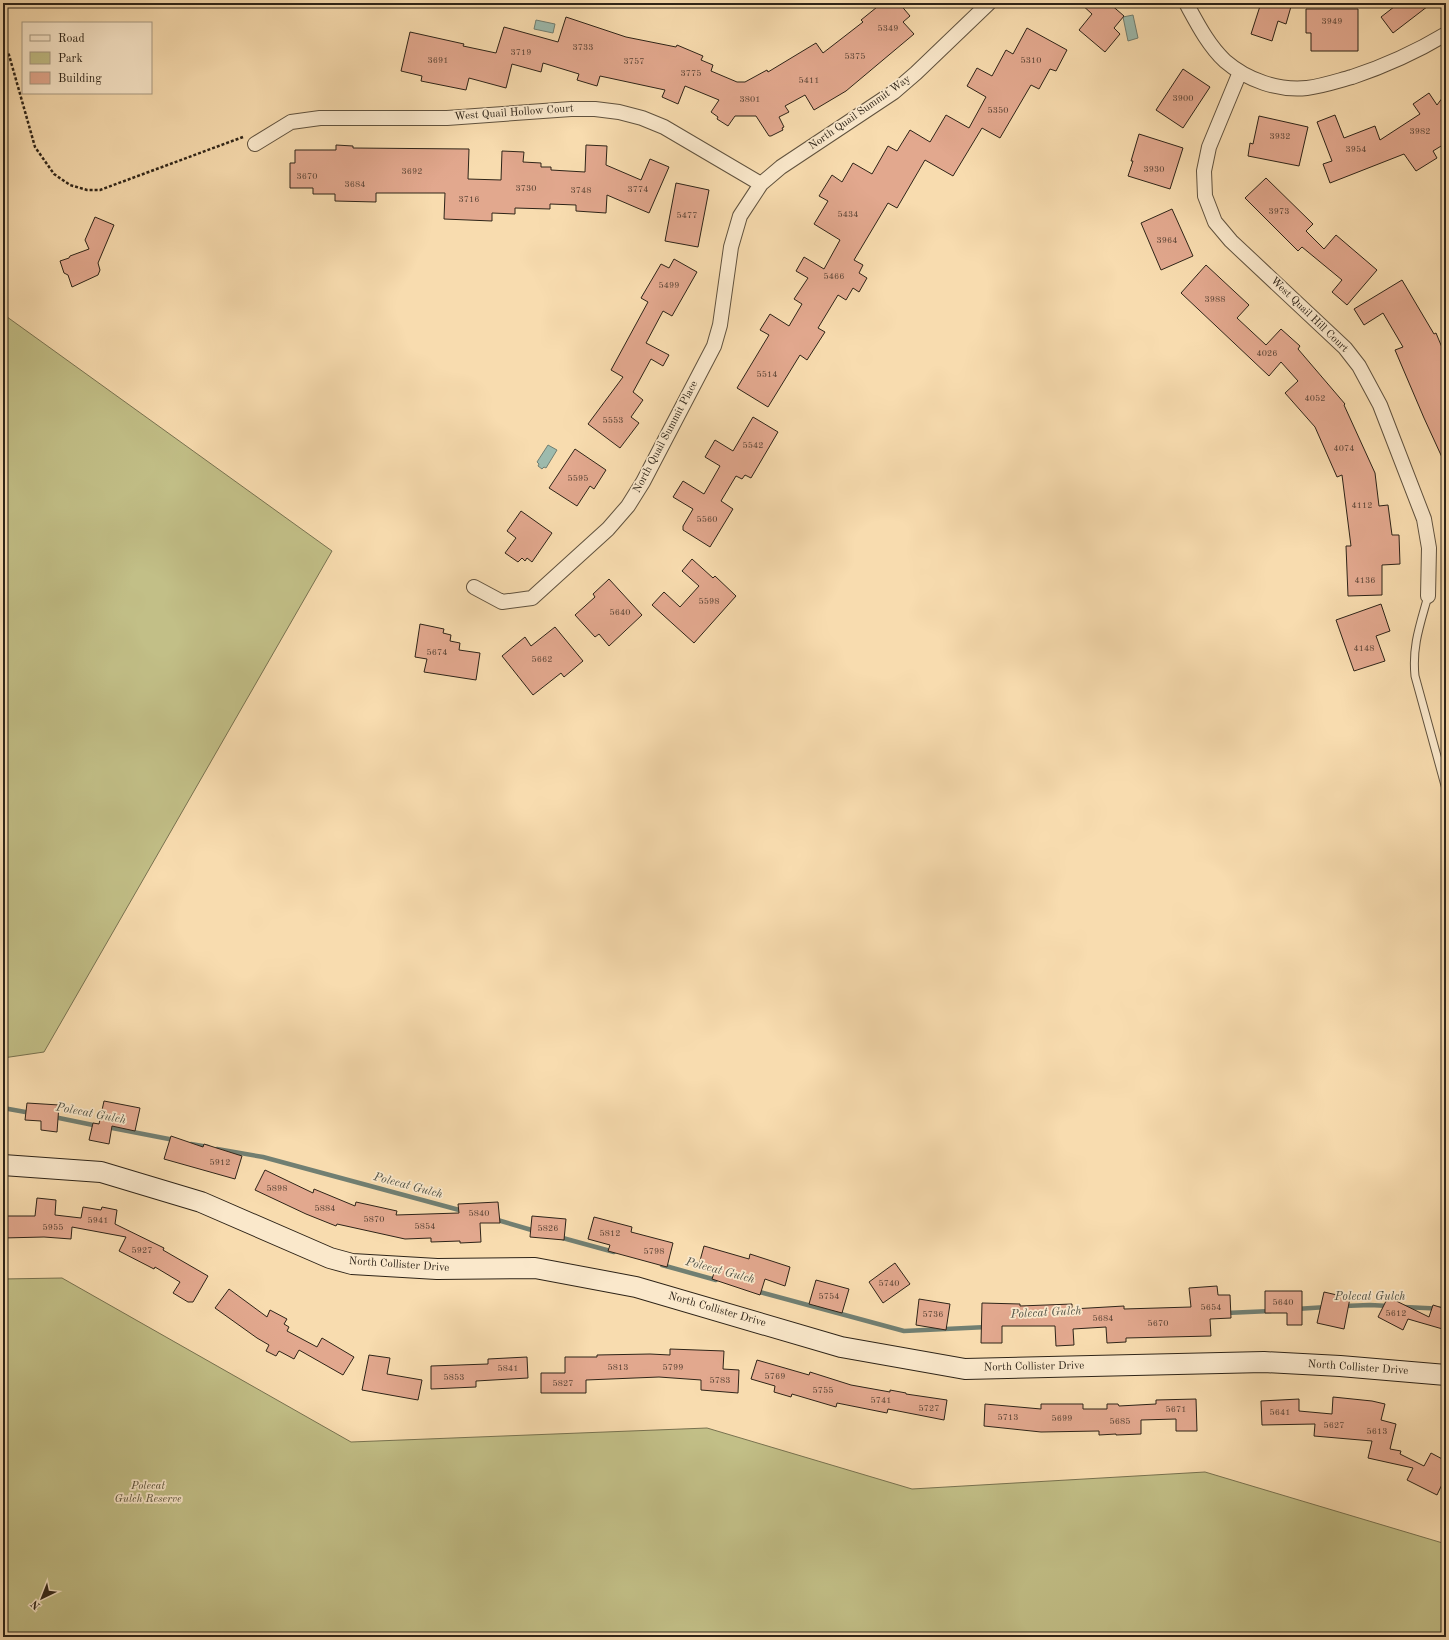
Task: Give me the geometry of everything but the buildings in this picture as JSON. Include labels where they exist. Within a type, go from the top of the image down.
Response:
[{"type":"street","name":"North Quail Summit Way","points":[[761,184],[781,167],[894,92],[916,74],[989,3]]},
{"type":"street","points":[[1186,3],[1213,48],[1225,61],[1240,72],[1266,83],[1289,88],[1306,88],[1323,85],[1370,71],[1403,58],[1446,34]]},
{"type":"street","name":"West Quail Hill Court","points":[[1240,72],[1209,147],[1204,171],[1205,196],[1216,222],[1231,241],[1345,348],[1359,366],[1371,387],[1424,519],[1430,548],[1428,596]]},
{"type":"street","name":"West Quail Hollow Court","points":[[252,140],[290,122],[320,118],[447,118],[571,109],[595,109],[619,112],[642,118],[664,127],[761,184]]},
{"type":"street","name":"North Quail Summit Place","points":[[474,587],[502,602],[532,598],[608,529],[628,506],[643,482],[714,346],[720,325],[733,240],[740,216],[761,184]]},
{"type":"street","name":"North Collister Drive","points":[[3,1165],[102,1172],[201,1202],[330,1258],[352,1264],[437,1269],[535,1268],[636,1287],[841,1347],[964,1368],[1264,1362],[1340,1366],[1446,1375]]},
{"type":"lane","points":[[1428,596],[1415,642],[1413,658],[1415,676],[1446,789]]},
{"type":"path","points":[[3,45],[9,55],[35,147],[54,174],[70,186],[87,190],[100,190],[252,140]]},
{"type":"green space","points":[[3,314],[332,551],[44,1052],[3,1058]]},
{"type":"green space","name":"Polecat Gulch Reserve","points":[[62,1278],[351,1442],[707,1428],[912,1489],[1205,1472],[1446,1544],[1446,1637],[3,1637],[3,1279]]},
{"type":"shaded area","points":[[1133,15],[1138,38],[1128,41],[1123,17]]},
{"type":"shaded area","points":[[536,20],[555,24],[553,33],[534,29]]},
{"type":"shaded area","points":[[548,445],[557,450],[546,468],[544,467],[542,469],[538,466],[539,464],[537,462]]},
{"type":"waterway","name":"Polecat Gulch","points":[[3,1108],[31,1113]]},
{"type":"waterway","name":"Polecat Gulch","points":[[54,1117],[98,1126]]},
{"type":"waterway","name":"Polecat Gulch","points":[[107,1127],[174,1140]]},
{"type":"waterway","name":"Polecat Gulch","points":[[191,1144],[208,1147]]},
{"type":"waterway","name":"Polecat Gulch","points":[[217,1149],[263,1157],[463,1211]]},
{"type":"waterway","name":"Polecat Gulch","points":[[494,1219],[535,1231]]},
{"type":"waterway","name":"Polecat Gulch","points":[[559,1237],[614,1252]]},
{"type":"waterway","name":"Polecat Gulch","points":[[662,1265],[716,1280]]},
{"type":"waterway","name":"Polecat Gulch","points":[[756,1291],[904,1331],[987,1327]]},
{"type":"waterway","name":"Polecat Gulch","points":[[1344,1306],[1389,1306]]},
{"type":"waterway","name":"Polecat Gulch","points":[[1296,1309],[1327,1307]]},
{"type":"waterway","name":"Polecat Gulch","points":[[1404,1307],[1446,1309]]},
{"type":"waterway","name":"Polecat Gulch","points":[[1226,1313],[1271,1311]]}]
